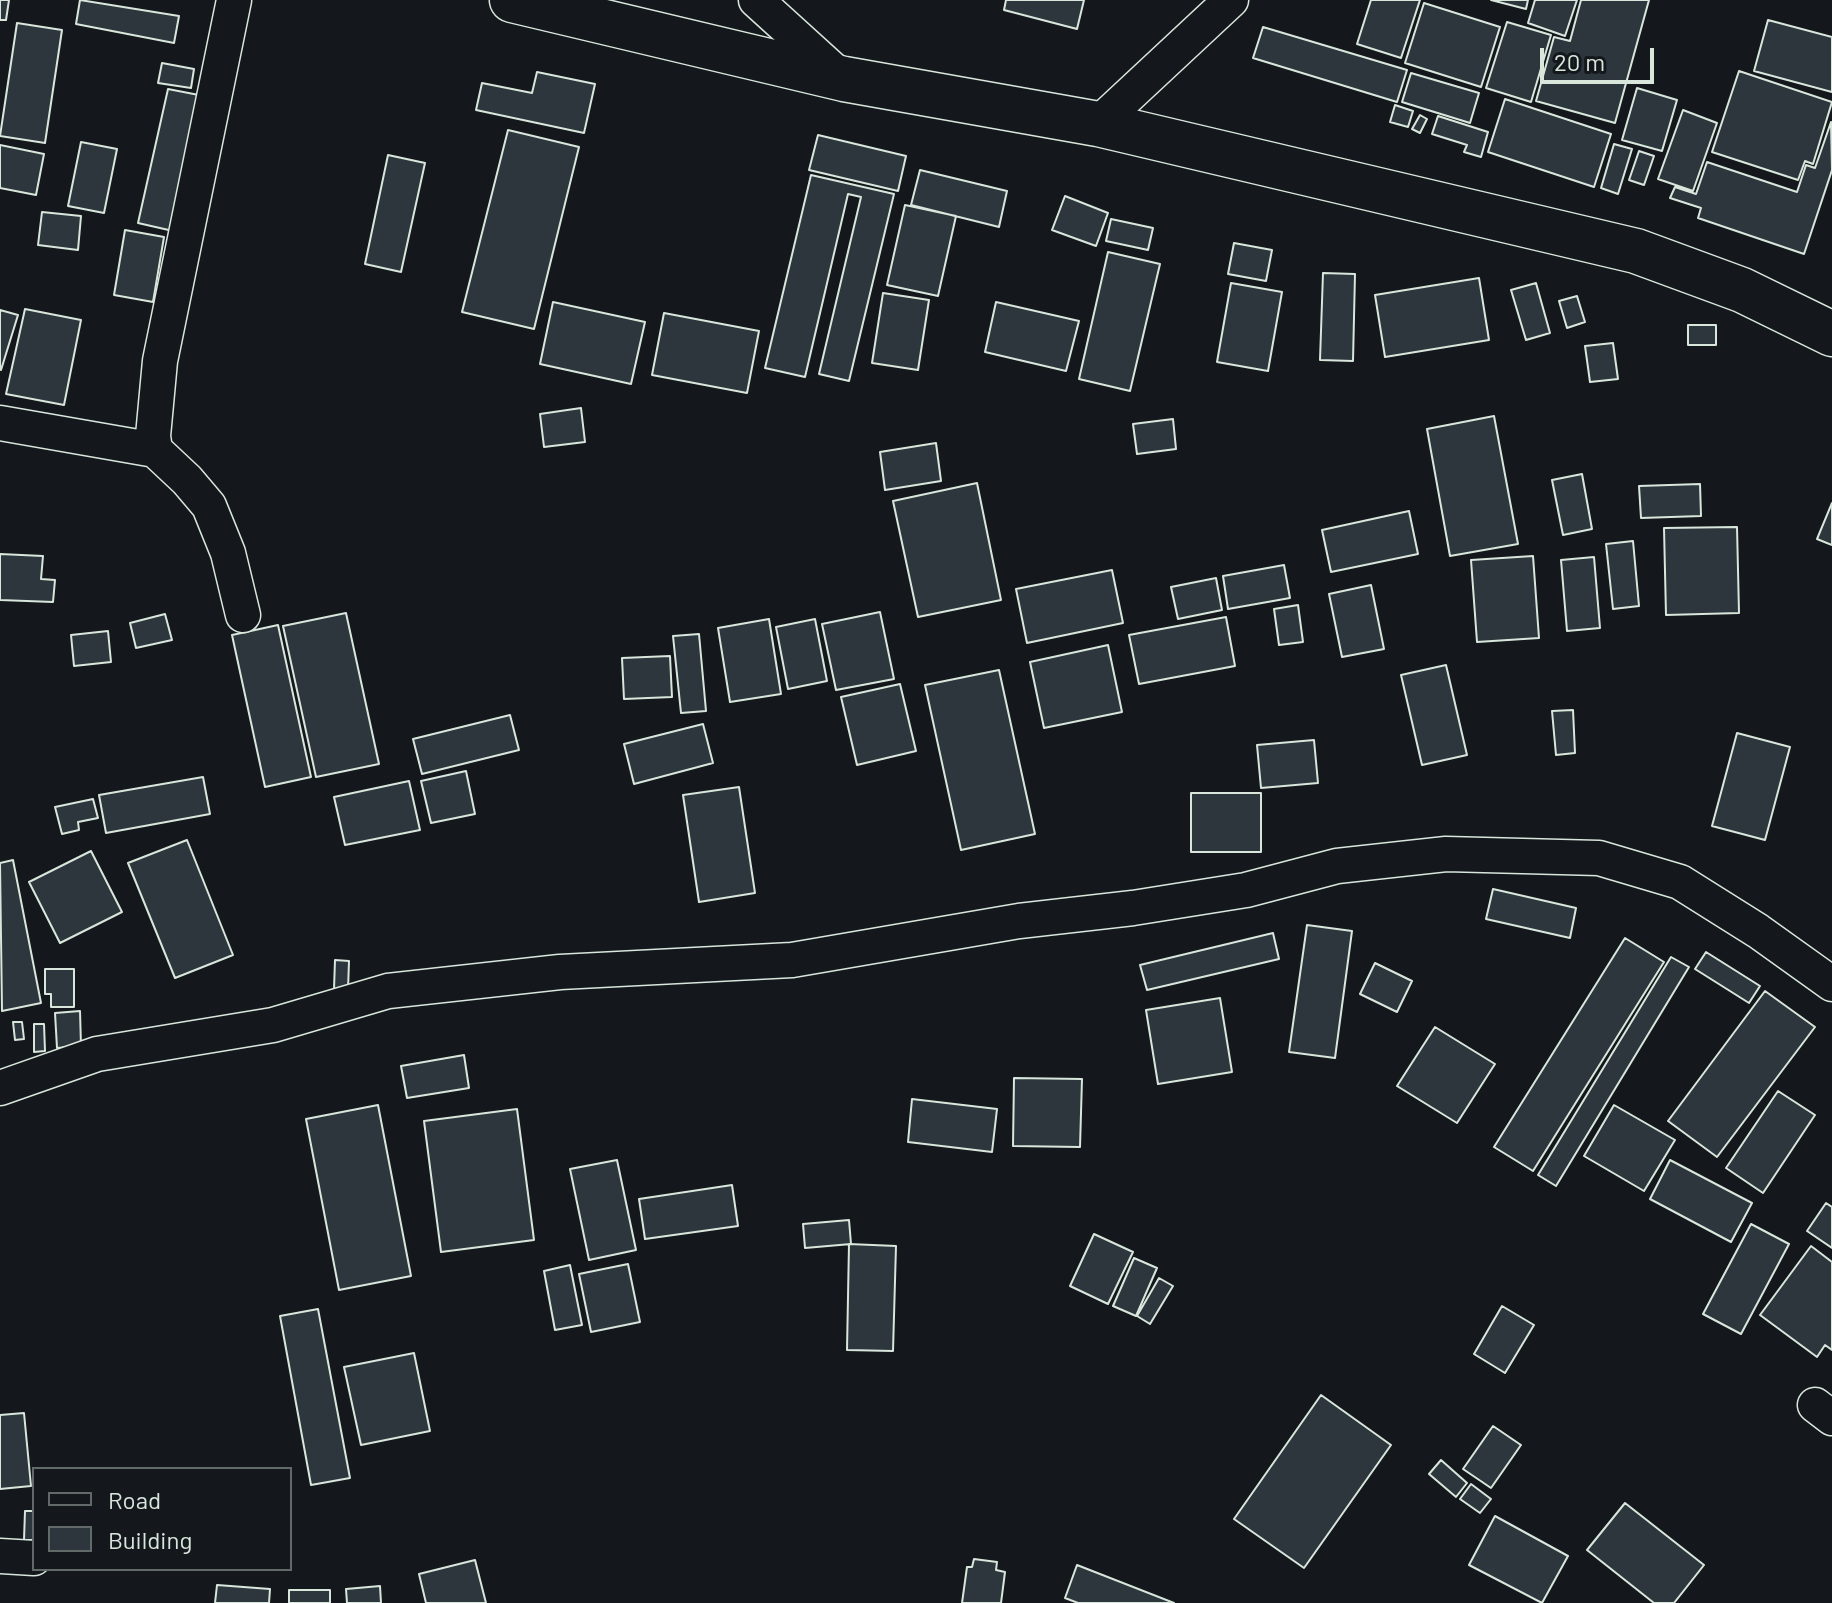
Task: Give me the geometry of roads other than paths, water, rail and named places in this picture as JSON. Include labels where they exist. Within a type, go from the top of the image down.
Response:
[{"type":"street","points":[[155,450],[153,411],[160,361],[234,0]]},
{"type":"street","points":[[512,0],[844,79],[1098,124],[1636,251],[1742,290],[1832,334]]},
{"type":"street","points":[[756,0],[844,79]]},
{"type":"street","points":[[1098,124],[1231,0]]},
{"type":"street","points":[[0,423],[155,450],[209,506],[228,553],[243,615]]},
{"type":"street","points":[[0,1088],[97,1054],[273,1025],[388,991],[560,972],[792,960],[1019,921],[1133,908],[1246,890],[1337,866],[1446,854],[1599,858],[1680,882],[1758,931],[1832,984]]},
{"type":"street","points":[[0,1556],[32,1558]]}]
